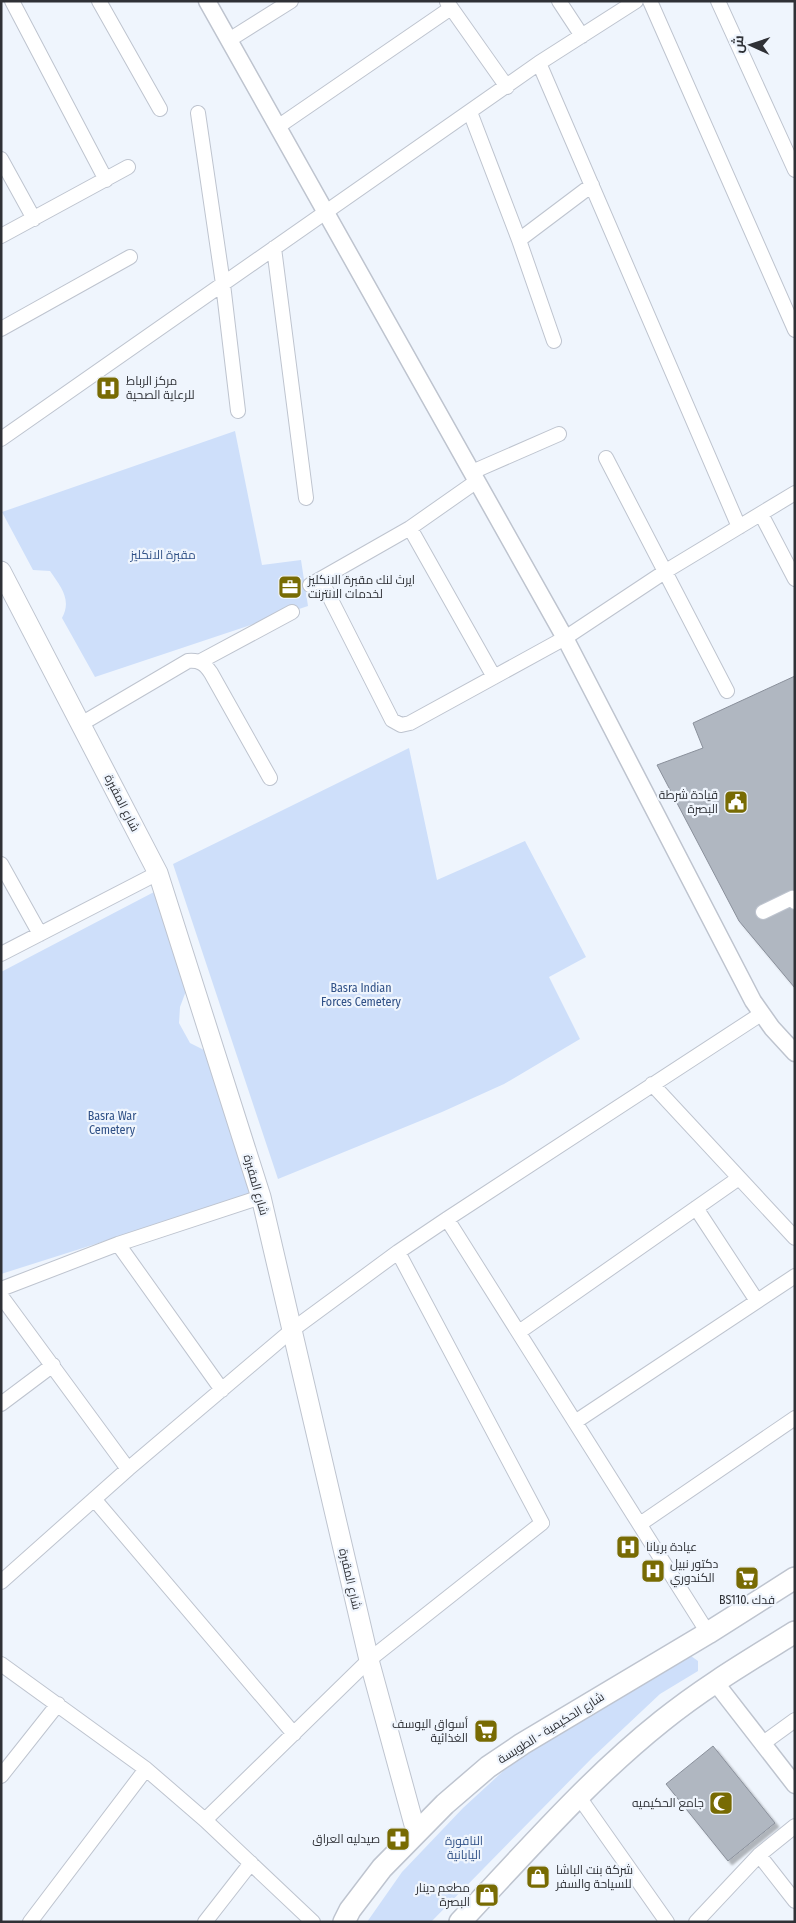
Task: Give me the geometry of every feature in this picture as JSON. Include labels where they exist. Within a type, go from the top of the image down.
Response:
[{"type":"main road","name":"شارع المقبرة","points":[[1,571],[158,874],[261,1197],[369,1660],[416,1832]]},
{"type":"main road","name":"شارع الحكيمية - الطويسة","points":[[344,1922],[350,1910],[382,1868],[444,1804],[488,1767],[522,1744],[708,1634],[795,1578]]},
{"type":"main road","points":[[460,1922],[579,1796],[662,1720],[715,1682],[795,1632]]},
{"type":"street","points":[[12,1],[106,180]]},
{"type":"street","points":[[99,1],[160,109]]},
{"type":"street","points":[[207,1],[279,126],[564,638],[761,1014],[795,1053]]},
{"type":"street","points":[[229,40],[291,1]]},
{"type":"street","points":[[559,1],[582,36]]},
{"type":"street","points":[[1,439],[539,63],[636,1]]},
{"type":"street","points":[[650,1],[795,330]]},
{"type":"street","points":[[718,1],[795,170]]},
{"type":"street","points":[[279,126],[449,5],[507,87]]},
{"type":"street","points":[[539,63],[739,527]]},
{"type":"street","points":[[470,112],[519,240],[554,341]]},
{"type":"street","points":[[198,113],[223,284],[238,411]]},
{"type":"street","points":[[1,159],[34,219]]},
{"type":"street","points":[[1,236],[128,167]]},
{"type":"street","points":[[519,240],[592,185]]},
{"type":"street","points":[[274,248],[306,498]]},
{"type":"street","points":[[1,329],[130,257]]},
{"type":"street","points":[[559,434],[474,477],[410,528],[316,582],[392,720],[401,724],[410,723],[564,638],[666,572],[795,493]]},
{"type":"street","points":[[606,458],[727,691]]},
{"type":"street","points":[[761,514],[795,579]]},
{"type":"street","points":[[410,528],[494,677]]},
{"type":"street","points":[[199,662],[292,612]]},
{"type":"street","points":[[81,724],[188,661],[199,662],[206,665],[211,673],[270,778]]},
{"type":"street","points":[[1,864],[40,934]]},
{"type":"street","points":[[1,954],[158,874]]},
{"type":"street","points":[[763,912],[794,899]]},
{"type":"street","points":[[1,1582],[128,1469],[292,1330],[398,1252],[761,1014]]},
{"type":"street","points":[[652,1084],[795,1238]]},
{"type":"street","points":[[518,1332],[739,1178]]},
{"type":"street","points":[[1,1290],[118,1244],[261,1197]]},
{"type":"street","points":[[696,1208],[757,1301]]},
{"type":"street","points":[[447,1219],[708,1634]]},
{"type":"street","points":[[118,1244],[222,1390]]},
{"type":"street","points":[[205,1820],[369,1660],[542,1523],[398,1252]]},
{"type":"street","points":[[576,1422],[795,1276]]},
{"type":"street","points":[[1,1296],[128,1469]]},
{"type":"street","points":[[1,1404],[53,1365]]},
{"type":"street","points":[[640,1524],[795,1418]]},
{"type":"street","points":[[94,1499],[294,1734]]},
{"type":"street","points":[[1,1664],[146,1768],[205,1820],[312,1922]]},
{"type":"street","points":[[715,1682],[795,1785]]},
{"type":"street","points":[[1,1776],[58,1704]]},
{"type":"street","points":[[762,1744],[795,1720]]},
{"type":"street","points":[[30,1922],[146,1768]]},
{"type":"street","points":[[579,1796],[667,1922]]},
{"type":"street","points":[[696,1922],[759,1855],[795,1826]]},
{"type":"street","points":[[759,1855],[795,1901]]},
{"type":"street","points":[[205,1922],[251,1863]]},
{"type":"green space","name":"مقبرة الانكليز","points":[[235,431],[262,565],[301,560],[308,606],[95,677],[62,618],[66,605],[61,588],[50,571],[33,570],[2,512]]},
{"type":"green space","name":"Basra Indian Forces Cemetery","points":[[409,748],[437,880],[525,841],[586,957],[549,977],[580,1039],[504,1084],[442,1112],[278,1179],[173,864]]},
{"type":"green space","name":"Basra War Cemetery","points":[[154,892],[186,991],[180,1007],[179,1023],[190,1043],[208,1052],[250,1195],[1,1274],[1,972]]},
{"type":"green space","name":"النافورة اليابانية","points":[[691,1656],[698,1661],[698,1671],[660,1694],[593,1757],[431,1922],[367,1922],[402,1872],[463,1808],[512,1763],[680,1658]]},
{"type":"building","name":"قيادة شرطة البصرة","points":[[795,676],[795,988],[739,921],[657,765],[703,748],[693,723]]},
{"type":"building","name":"جامع الحكيميه","points":[[713,1746],[775,1823],[728,1861],[666,1784]]},
{"type":"place","name":"مركز الرباط للرعاية الصحية","points":[[108,388]]},
{"type":"place","name":"ايرث لنك مقبرة الانكليز لخدمات الانترنت","points":[[290,587]]},
{"type":"place","name":"قيادة شرطة البصرة","points":[[736,802]]},
{"type":"place","name":"عيادة بريانا","points":[[628,1547]]},
{"type":"place","name":"دكتور نبيل الكندوري","points":[[653,1571]]},
{"type":"place","name":"BS110. فدك","points":[[747,1578]]},
{"type":"place","name":"أسواق اليوسف الغذائية","points":[[486,1731]]},
{"type":"place","name":"جامع الحكيميه","points":[[721,1803]]},
{"type":"place","name":"صيدليه العراق","points":[[398,1839]]},
{"type":"place","name":"شركة بنت الباشا للسياحة والسفر","points":[[538,1877]]},
{"type":"place","name":"مطعم دينار البصرة","points":[[487,1895]]}]
